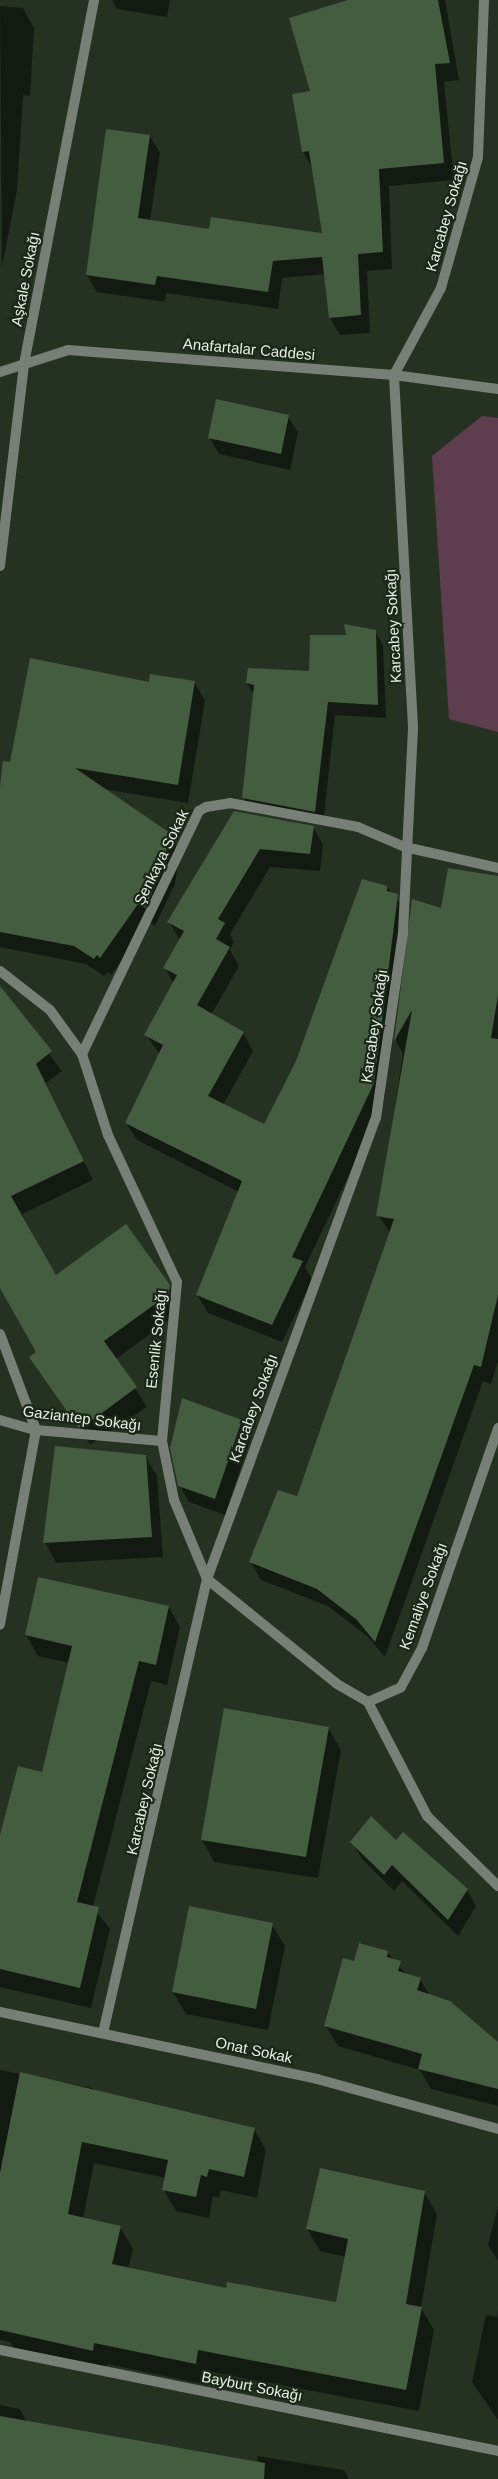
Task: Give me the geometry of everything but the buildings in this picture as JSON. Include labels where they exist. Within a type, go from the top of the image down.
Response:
[{"type":"street","name":"Aşkale Sokağı","points":[[0,566],[24,364],[94,0]]},
{"type":"street","name":"Karcabey Sokağı","points":[[103,2033],[167,1768],[206,1579],[376,1118],[403,933],[405,847],[413,727],[394,376],[441,288],[478,157],[484,0]]},
{"type":"street","name":"Anafartalar Caddesi","points":[[0,372],[68,350],[394,376],[498,389]]},
{"type":"street","name":"Şenkaya Sokak","points":[[82,1054],[199,810],[230,804],[358,827],[405,847]]},
{"type":"street","points":[[405,847],[498,868]]},
{"type":"street","name":"Esenlik Sokağı","points":[[0,972],[50,1010],[82,1054],[108,1135],[177,1282],[162,1441],[174,1500],[206,1579]]},
{"type":"street","points":[[0,1334],[36,1430],[0,1626]]},
{"type":"street","name":"Gaziantep Sokağı","points":[[0,1420],[36,1430],[162,1441]]},
{"type":"street","name":"Kemaliye Sokağı","points":[[368,1702],[401,1687],[422,1648],[498,1428]]},
{"type":"street","points":[[206,1579],[337,1684],[368,1702],[427,1816],[498,1886]]},
{"type":"street","name":"Onat Sokak","points":[[0,2012],[317,2079],[498,2129]]},
{"type":"street","name":"Bayburt Sokağı","points":[[0,2350],[498,2451]]},
{"type":"shaded area","points":[[482,416],[498,418],[498,732],[449,719],[432,456]]}]
